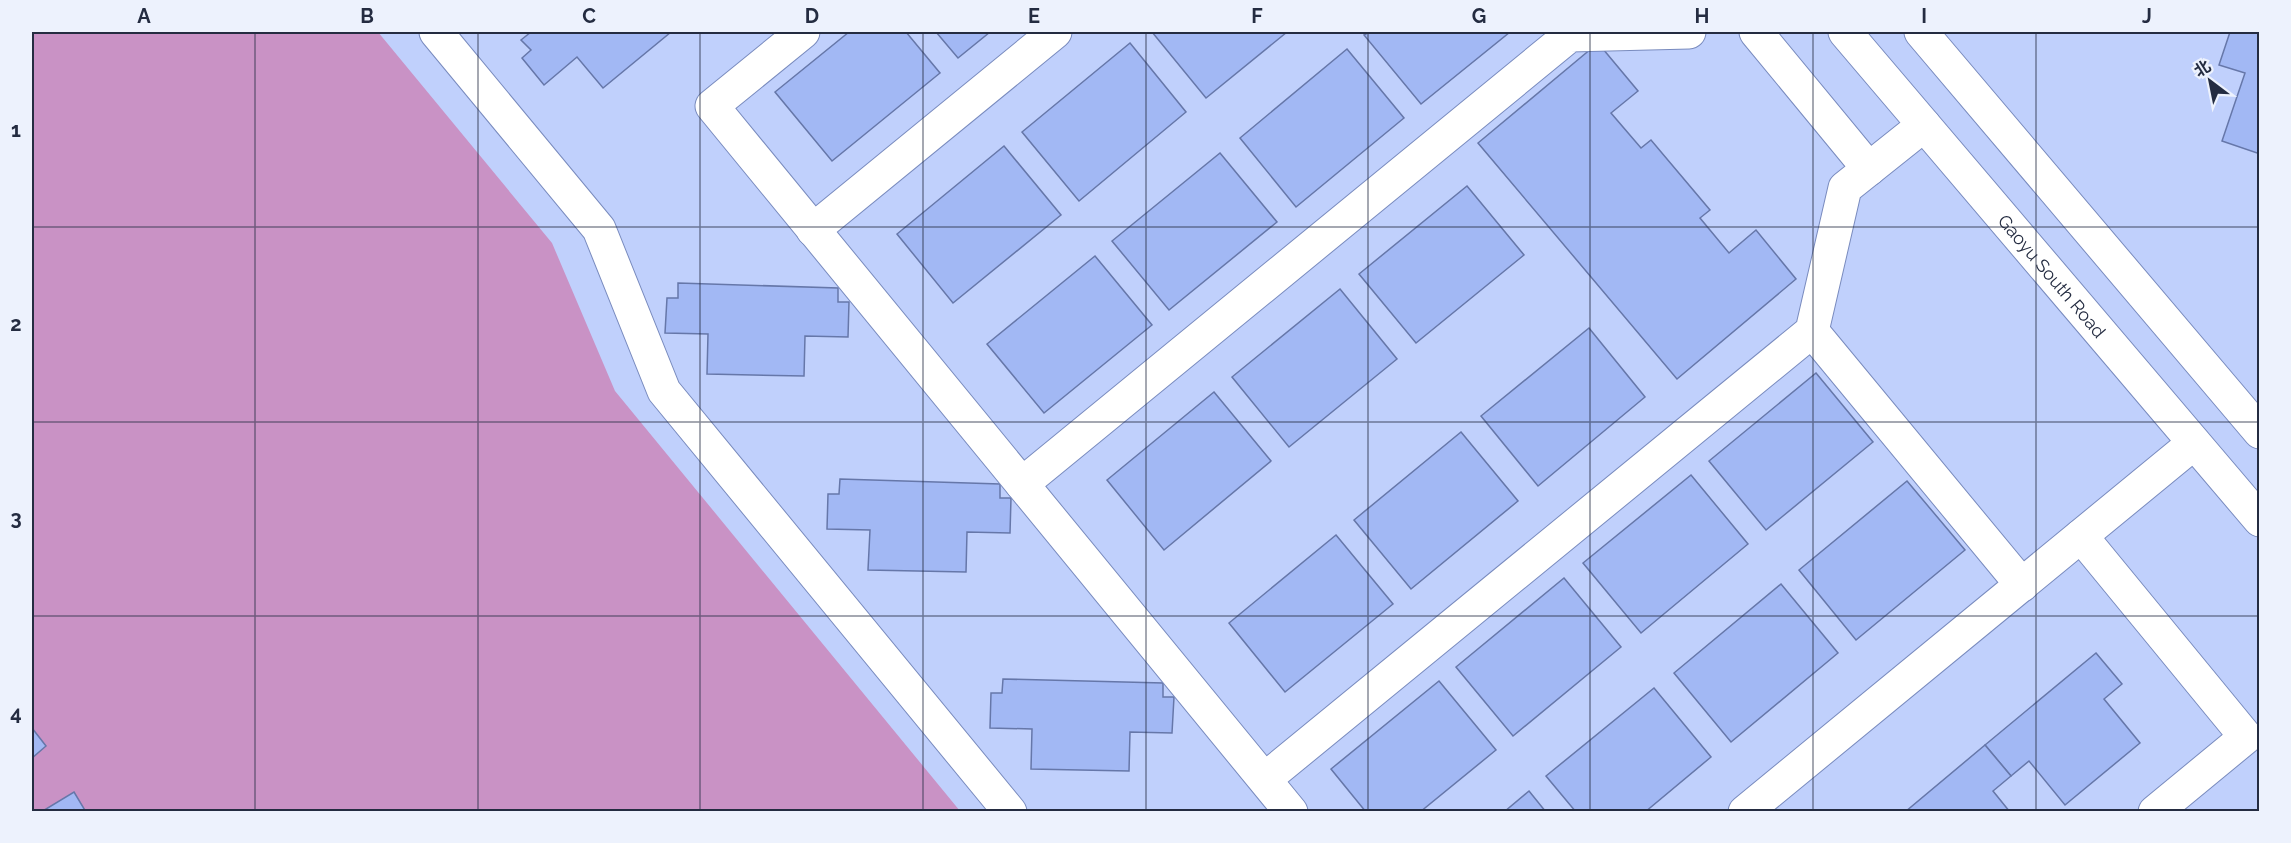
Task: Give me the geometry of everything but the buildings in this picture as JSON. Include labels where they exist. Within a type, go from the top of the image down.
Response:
[{"type":"street","points":[[436,32],[599,229],[664,391],[1010,812]]},
{"type":"street","points":[[803,32],[712,106],[1291,812]]},
{"type":"street","points":[[813,230],[1055,32]]},
{"type":"street","points":[[1022,484],[1568,33],[1689,32]]},
{"type":"street","points":[[1756,32],[1869,169]]},
{"type":"street","name":"Gaoyu South Road","points":[[1845,32],[2259,520]]},
{"type":"street","points":[[1921,32],[2259,432]]},
{"type":"street","points":[[1265,779],[1812,331],[1845,188],[1924,125]]},
{"type":"street","points":[[1812,331],[2022,585]]},
{"type":"street","points":[[1745,812],[2194,443]]},
{"type":"street","points":[[2081,536],[2246,737],[2155,812]]},
{"type":"shaded area","points":[[32,32],[378,32],[552,243],[615,391],[960,811],[32,812]]}]
